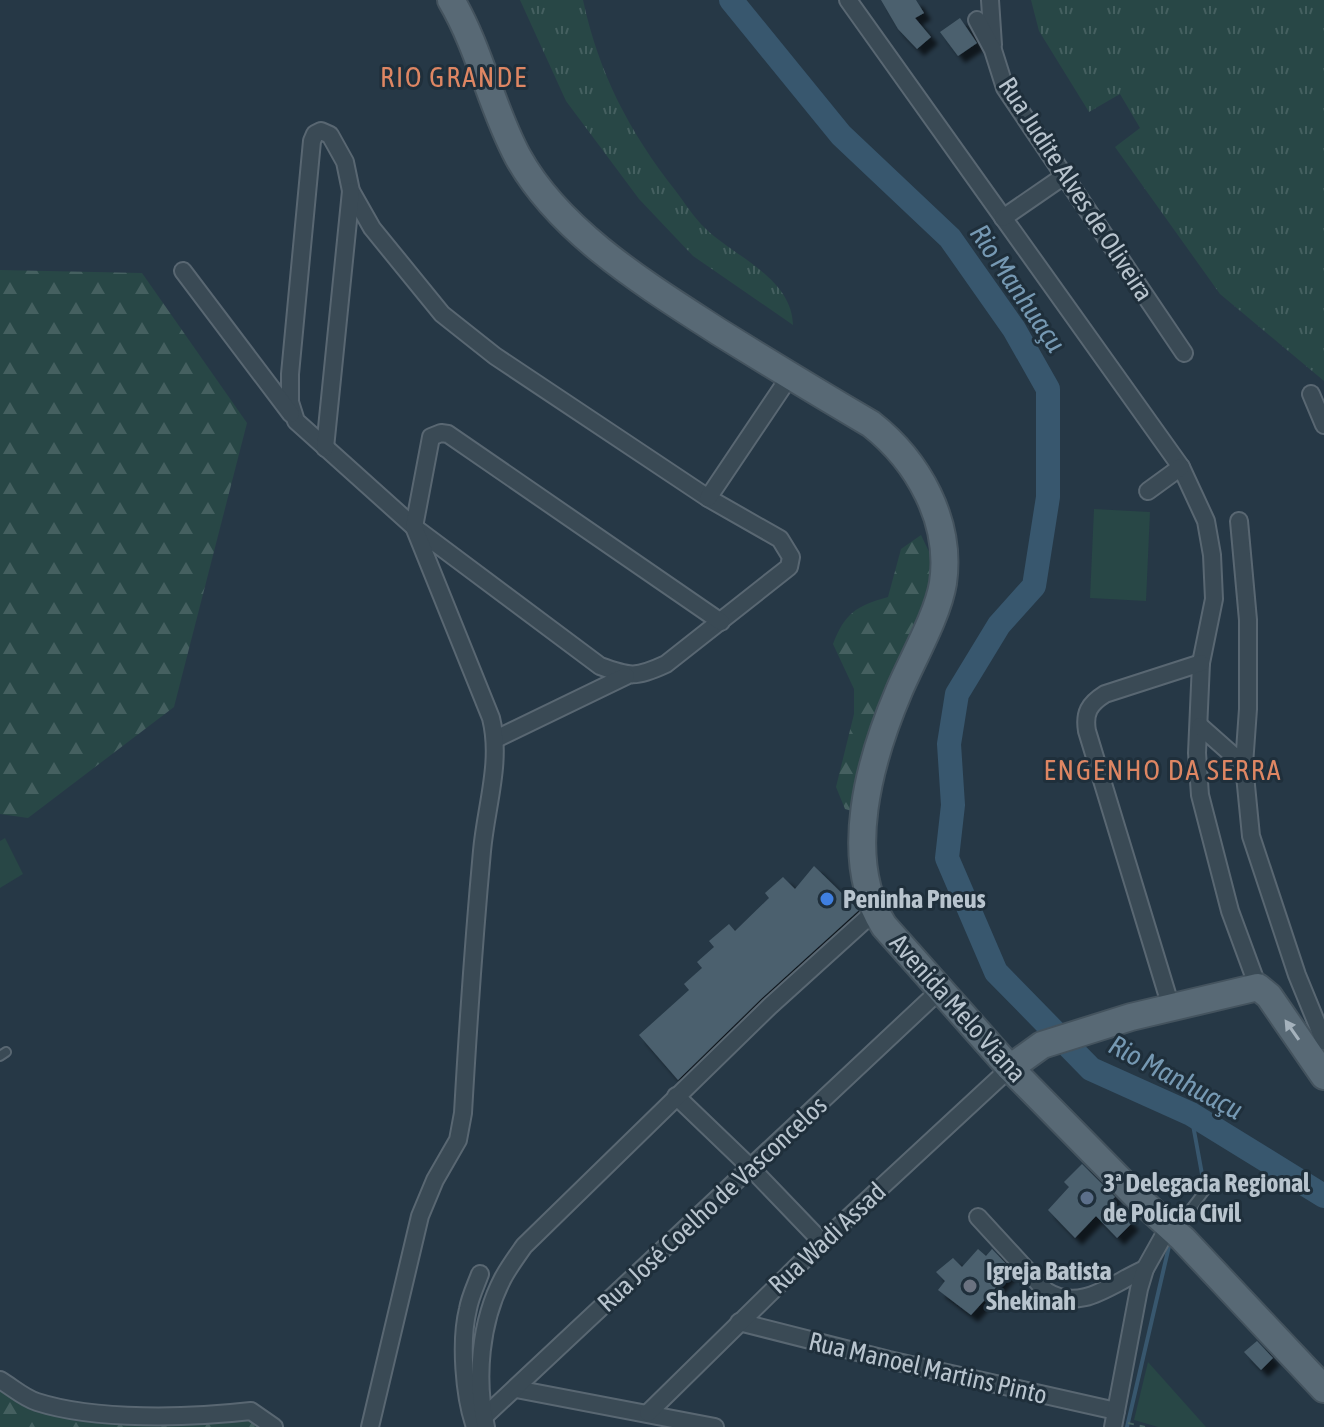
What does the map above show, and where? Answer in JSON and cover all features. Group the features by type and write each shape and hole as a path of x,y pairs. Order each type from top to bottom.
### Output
{"main road":[{"path":"459,9 485,82 518,158 554,208 655,290 790,376"},
{"name":"Avenida Melo Viana","path":"790,376 871,424 894,442 926,490 939,522 943,585 878,746 862,831 867,887 875,911 884,926 1010,1068 1175,1232 1324,1389"},
{"path":"1010,1068 1042,1045 1131,1017 1258,987 1269,996 1324,1076"}],"street":[{"path":"848,0 1181,467 1206,521 1212,555 1214,599 1201,663 1197,753 1203,808 1230,911 1258,987"},
{"path":"990,0 993,50"},
{"name":"Rua Judite Alves de Oliveira","path":"977,20 993,50 1005,88 1184,353"},
{"path":"296,421 290,402 290,374 315,134 325,131 345,162 351,191 325,448"},
{"path":"1003,218 1064,176"},
{"path":"351,191 372,228 442,314 495,356 708,498 780,539 791,557 789,567 779,576 666,664 649,672 626,676 496,739"},
{"path":"183,271 296,421 325,448 414,527 600,666 626,676"},
{"path":"708,498 790,376"},
{"path":"1311,394 1324,425"},
{"path":"370,1427 420,1216 435,1180 458,1140 463,1113 482,847 496,758 491,718 414,527 431,437 448,434 721,622"},
{"path":"1148,491 1181,467"},
{"path":"1239,521 1248,620 1248,709 1244,765 1251,836 1297,975 1324,1041"},
{"path":"1171,1007 1085,717 1092,702 1105,694 1201,663"},
{"path":"1200,726 1244,765"},
{"path":"482,1424 481,1353 489,1314 502,1279 524,1246 676,1096 875,911"},
{"name":"Rua José Coelho de Vasconcelos","path":"482,1424 940,990"},
{"name":"Rua Wadi Assad","path":"648,1413 822,1242 1010,1068"},
{"path":"676,1096 822,1242"},
{"path":"978,1217 1046,1291 1059,1300 1072,1301 1086,1298 1145,1269 1175,1232"},
{"path":"1119,1420 1145,1269"},
{"path":"480,1274 464,1332 466,1381 482,1424"},
{"name":"Rua Manoel Martins Pinto","path":"739,1322 1119,1420"},
{"path":"0,1380 35,1402 98,1413 202,1417 251,1411 274,1427"},
{"path":"516,1389 715,1427"}],"lane":[{"path":"1175,1232 1206,1189"}],"path":[{"path":"1119,1420 1143,1427"}],"green space":[{"path":"520,0 583,0 607,77 643,146 702,225 773,281 790,309 793,325 693,256 639,199 566,101"},
{"path":"1031,0 1324,0 1324,381 1220,294 1115,147 1140,128 1120,94 1089,112 1039,31"},
{"path":"0,270 142,273 247,423 174,707 28,818 0,814"},
{"path":"1094,509 1150,512 1146,601 1090,598"},
{"path":"921,535 933,560 931,586 913,630 855,812 845,809 836,787 854,714 854,689 833,644 842,625 853,612 888,597 901,549"},
{"path":"5,838 23,874 0,888 0,841"},
{"path":"1148,1362 1206,1427 1158,1427 1134,1420"},
{"path":"0,1380 35,1402 98,1413 251,1411 267,1427 0,1427"}],"building":[{"path":"881,0 916,0 924,13 915,18 931,37 917,49 898,29"},
{"path":"960,18 977,43 958,56 940,32"},
{"path":"814,866 859,910 678,1080 639,1035 689,990 684,984 702,968 697,962 714,947 709,941 729,924 735,931 769,898 765,893 783,877 795,889"},
{"name":"3ª Delegacia Regional de Polícia Civil","path":"1082,1164 1115,1197 1111,1201 1132,1223 1117,1238 1096,1216 1075,1238 1048,1210 1069,1187 1064,1182"},
{"name":"Igreja Batista Shekinah","path":"978,1249 986,1256 992,1249 1012,1270 971,1315 938,1290 945,1281 936,1272 953,1258 962,1267"},
{"path":"1257,1341 1273,1358 1261,1370 1244,1352"}],"waterway":[{"name":"Rio Manhuaçu","path":"731,0 841,135 950,238 1014,329 1048,389 1048,497 1034,586 999,625 957,694 949,744 953,805 947,858 996,972 1091,1069 1191,1114 1324,1196"},
{"path":"1191,1114 1204,1185"},
{"path":"1127,1427 1170,1242"}],"place":[{"name":"Peninha Pneus","path":"827,899"},
{"name":"3ª Delegacia Regional de Polícia Civil","path":"1087,1198"},
{"name":"Igreja Batista Shekinah","path":"970,1286"}],"district":[{"name":"RIO GRANDE","path":"454,77"},
{"name":"ENGENHO DA SERRA","path":"1163,770"}]}
